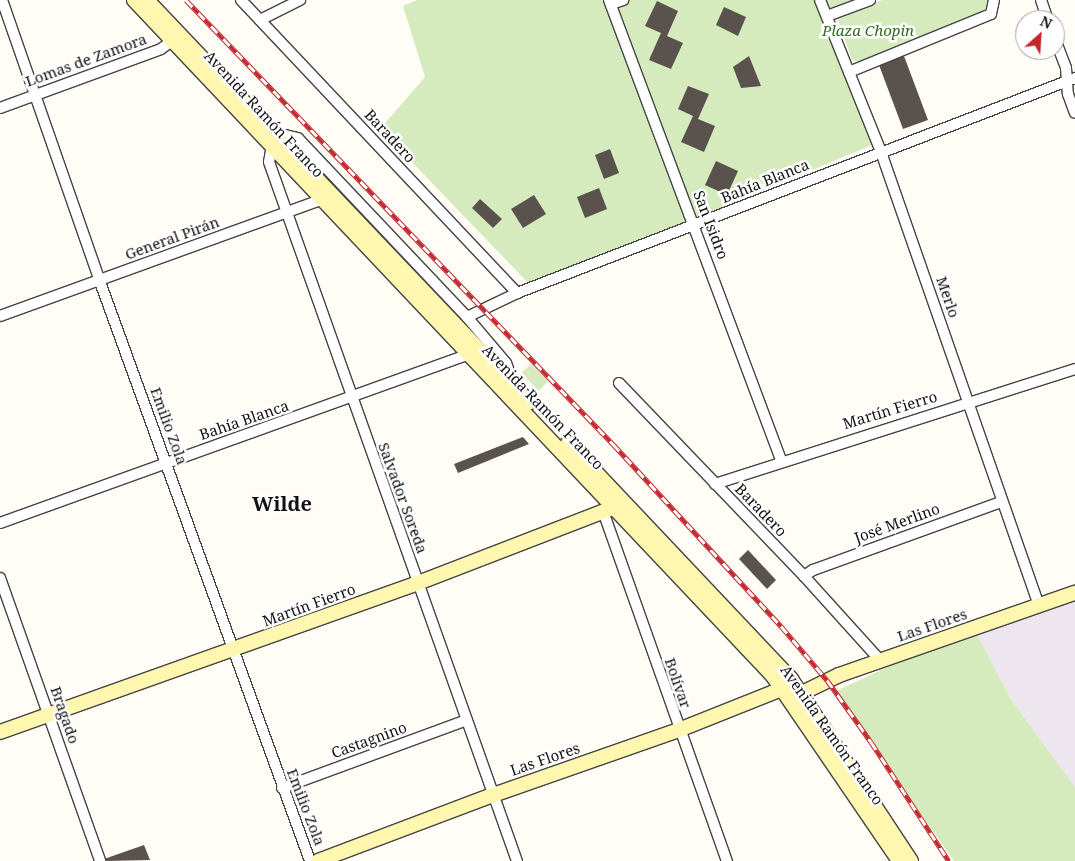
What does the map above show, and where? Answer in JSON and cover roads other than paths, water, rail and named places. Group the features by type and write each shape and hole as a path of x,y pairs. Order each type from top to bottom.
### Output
{"main road":[{"name":"Avenida Ramón Franco","path":"134,0 176,38 276,141 470,354 621,505 802,693 901,859"},
{"name":"Avenida Ramón Franco","path":"147,0 176,38"},
{"name":"Avenida Ramón Franco","path":"328,197 514,387 784,688 901,859"},
{"name":"Martín Fierro","path":"0,732 418,583 604,514 621,505"},
{"name":"Las Flores","path":"802,693 880,660 1075,593"},
{"name":"Las Flores","path":"318,861 493,795 679,730 784,688"}],"street":[{"name":"Emilio Zola","path":"2,0 99,279 310,861"},
{"name":"Baradero","path":"241,0 517,292"},
{"path":"260,20 300,0"},
{"path":"610,2 622,0"},
{"name":"Merlo","path":"820,0 881,152 1039,606"},
{"path":"827,16 870,0"},
{"path":"849,72 991,14 994,0"},
{"name":"San Isidro","path":"610,2 695,225 781,461"},
{"name":"Lomas de Zamora","path":"0,108 161,49 176,38"},
{"path":"1064,60 1071,79 1075,113"},
{"name":"Bahía Blanca","path":"467,317 517,292 1071,79"},
{"path":"276,141 290,134 298,138 467,317 506,363 514,387"},
{"name":"Salvador Soreda","path":"276,141 268,162 288,212 352,399 517,861"},
{"path":"328,197 355,199"},
{"name":"General Pirán","path":"0,316 328,197"},
{"name":"Bahía Blanca","path":"0,523 352,399 470,354"},
{"name":"Martín Fierro","path":"715,484 781,461 1075,369"},
{"name":"Baradero","path":"619,383 804,576 880,660"},
{"name":"José Merlino","path":"804,576 813,570 1002,502"},
{"name":"Bolívar","path":"604,514 679,730 728,861"},
{"name":"Bragado","path":"0,578 100,861"},
{"name":"Castagnino","path":"282,788 467,720"}],"railway":[{"path":"186,0 613,444 781,626 827,680 871,742 949,861"}],"district":[{"name":"Wilde","path":"282,503"}],"park label":[{"name":"Plaza Chopin","path":"868,31"}]}
